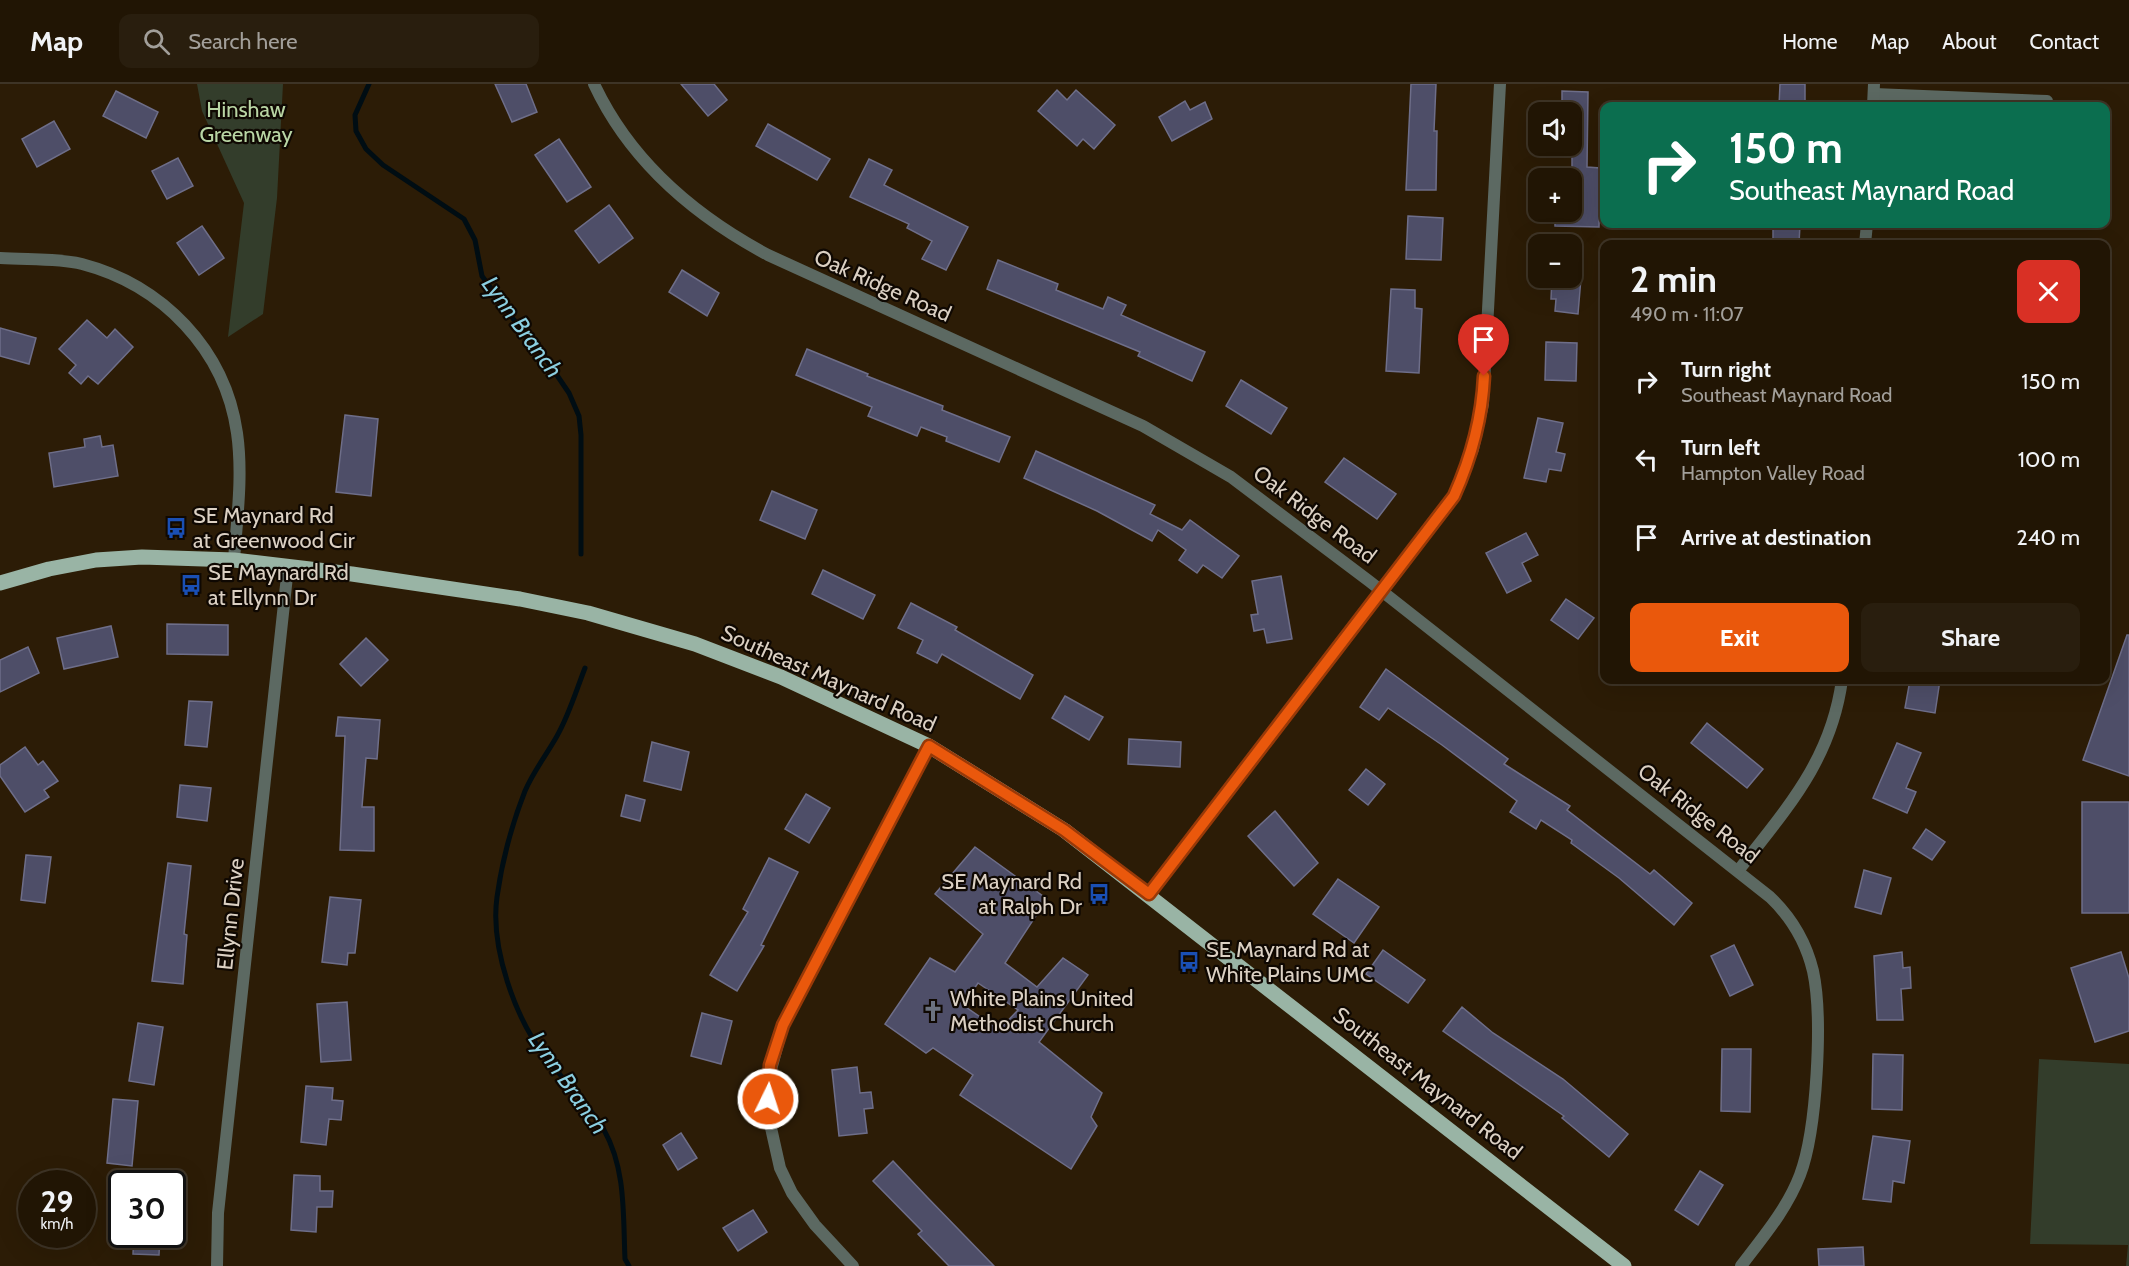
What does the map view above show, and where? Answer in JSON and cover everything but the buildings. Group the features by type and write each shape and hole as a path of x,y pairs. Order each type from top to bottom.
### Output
{"main road":[{"name":"Southeast Maynard Road","path":"0,583 49,569 96,560 142,556 234,561 288,567 520,598 588,613 695,644 771,673 929,746 1064,830 1624,1266"}],"street":[{"name":"Oak Ridge Road","path":"594,84 634,148 675,192 724,230 768,255 1134,422 1187,450 1257,496 1382,592 1738,871 1786,912 1805,948 1816,989 1816,1064 1809,1147 1788,1201 1741,1266"},
{"path":"1149,894 1454,496 1481,422 1500,84"},
{"path":"1874,95 2047,101"},
{"path":"0,258 80,264 111,273 144,289 168,307 192,331 210,359 230,405 237,431 240,487 234,561"},
{"name":"Ellynn Drive","path":"217,1266 218,1213 288,567"},
{"path":"1738,871 1800,792 1812,771 1831,730 1841,684"},
{"path":"853,1266 815,1225 792,1193 780,1168 769,1119 770,1065 783,1025 806,977 929,746"}],"green space":[{"name":"Hinshaw Greenway","path":"197,84 283,84 277,198 263,314 228,337 244,203 202,111"},
{"path":"2039,1059 2129,1064 2129,1266 2126,1266 2128,1245 2030,1244"}],"waterway":[{"name":"Lynn Branch","path":"369,84 355,115 356,131 366,149 383,165 464,219 475,240 482,276 514,320 533,340 569,393 579,416 581,435 581,554"},
{"name":"Lynn Branch","path":"585,668 565,720 528,784 516,816 497,897 497,938 507,982 535,1043 598,1120 611,1145 620,1176 625,1259 629,1266"}],"place":[{"name":"SE Maynard Rd at Greenwood Cir","path":"176,528"},
{"name":"SE Maynard Rd at Ellynn Dr","path":"191,585"},
{"name":"SE Maynard Rd at Ralph Dr","path":"1099,894"},
{"name":"SE Maynard Rd at White Plains UMC","path":"1189,962"},
{"name":"White Plains United Methodist Church","path":"933,1011"}],"route":[{"path":"768,1099 770,1065 783,1025 929,746 1064,830 1149,894 1406,562 1454,496 1464,474 1481,422 1484,376"}]}
